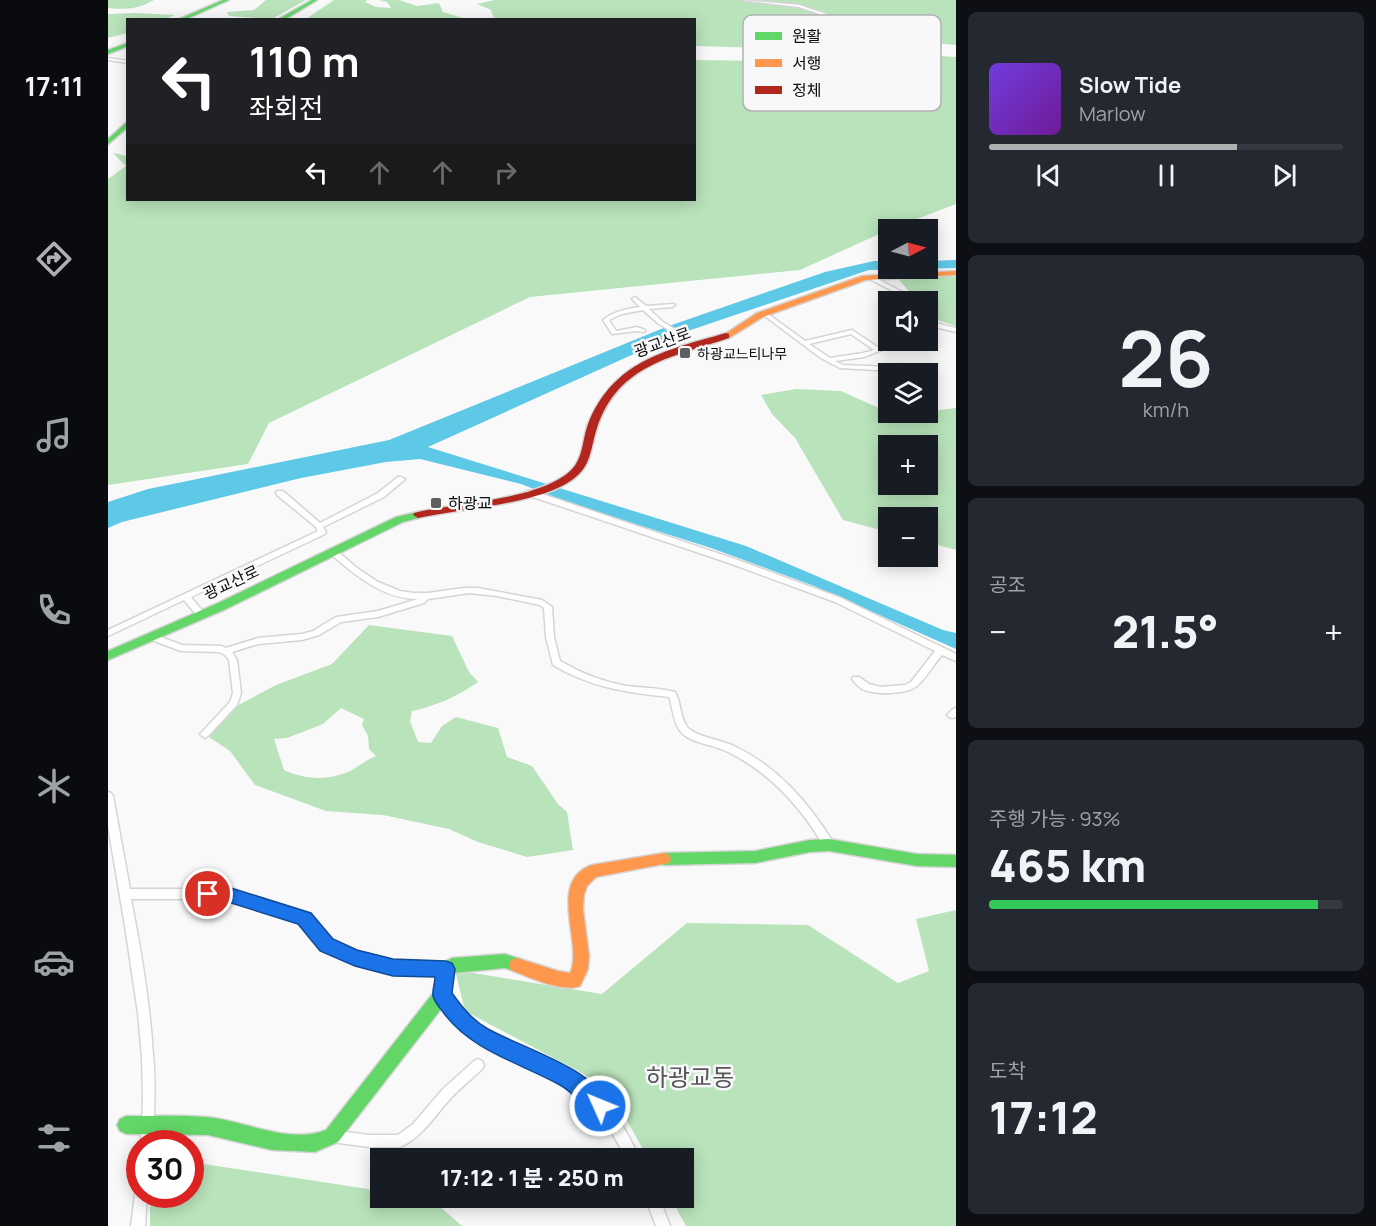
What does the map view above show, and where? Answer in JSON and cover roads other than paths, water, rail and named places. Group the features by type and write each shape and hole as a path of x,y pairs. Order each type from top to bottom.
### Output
{"main road":[{"path":"183,18 227,0"},
{"path":"191,18 234,0"},
{"path":"283,18 315,0"},
{"path":"289,18 321,0"},
{"path":"108,50 126,43"},
{"path":"108,130 126,114"},
{"path":"108,142 126,125"},
{"name":"광교산로","path":"108,656 201,615 400,519 445,508 534,493 559,484 574,475 586,461 596,416 610,391 627,374 651,362 729,335 764,313 870,277 956,273"},
{"path":"126,1125 208,1126 272,1141 315,1143 332,1136 442,995 446,969 452,965 505,961 558,979 574,981 579,975 581,947 575,917 578,888 584,876 592,871 653,859 755,857 829,845 916,860 956,861"}],"street":[{"path":"744,0 799,6 824,14"},
{"path":"108,59 126,62"},
{"path":"870,277 896,291"},
{"path":"635,299 663,324 682,336"},
{"path":"643,331 637,328 614,333 606,320 617,314 672,305"},
{"path":"764,313 828,360 842,367 878,367"},
{"path":"938,326 956,330"},
{"path":"805,343 852,332 879,350 864,355 828,360"},
{"path":"319,526 381,495 401,479"},
{"path":"534,493 838,600 956,658"},
{"path":"108,633 318,535 322,529 280,494"},
{"path":"332,551 368,582 385,591 425,596 467,590 490,592 542,603 548,607 550,637 556,663 572,673 607,687 672,694 677,702 681,722 687,732 732,749 784,783 815,820 829,845"},
{"path":"152,636 181,648 210,647 225,651 258,641 302,637 316,633 339,619 378,614 420,601 425,596"},
{"path":"186,597 201,615"},
{"path":"205,734 234,703 237,693 233,660 225,651"},
{"path":"856,679 866,687 881,690 906,688 914,684 940,651"},
{"path":"108,796 147,1035 148,1130"},
{"path":"125,894 228,894 304,918 327,945 355,957 393,968 446,969"},
{"path":"442,995 458,1018 479,1034 569,1079 586,1091 614,1121 628,1148"},
{"path":"332,1136 369,1141 400,1141 417,1128 447,1094 478,1065"},
{"path":"138,1226 140,1208"},
{"path":"656,1208 663,1226"}],"water":[{"path":"956,260 956,268 938,268 938,261"},
{"path":"878,261 878,270 869,270 676,335 428,447 746,546 943,630 956,633 956,649 814,586 711,548 572,504 521,484 420,459 386,462 301,478 122,522 108,528 108,502 148,489 389,440 666,327 825,272"}],"place":[{"name":"하광교느티나무","path":"685,353"},
{"name":"하광교","path":"436,503"}],"district":[{"name":"하광교동","path":"690,1076"}]}
